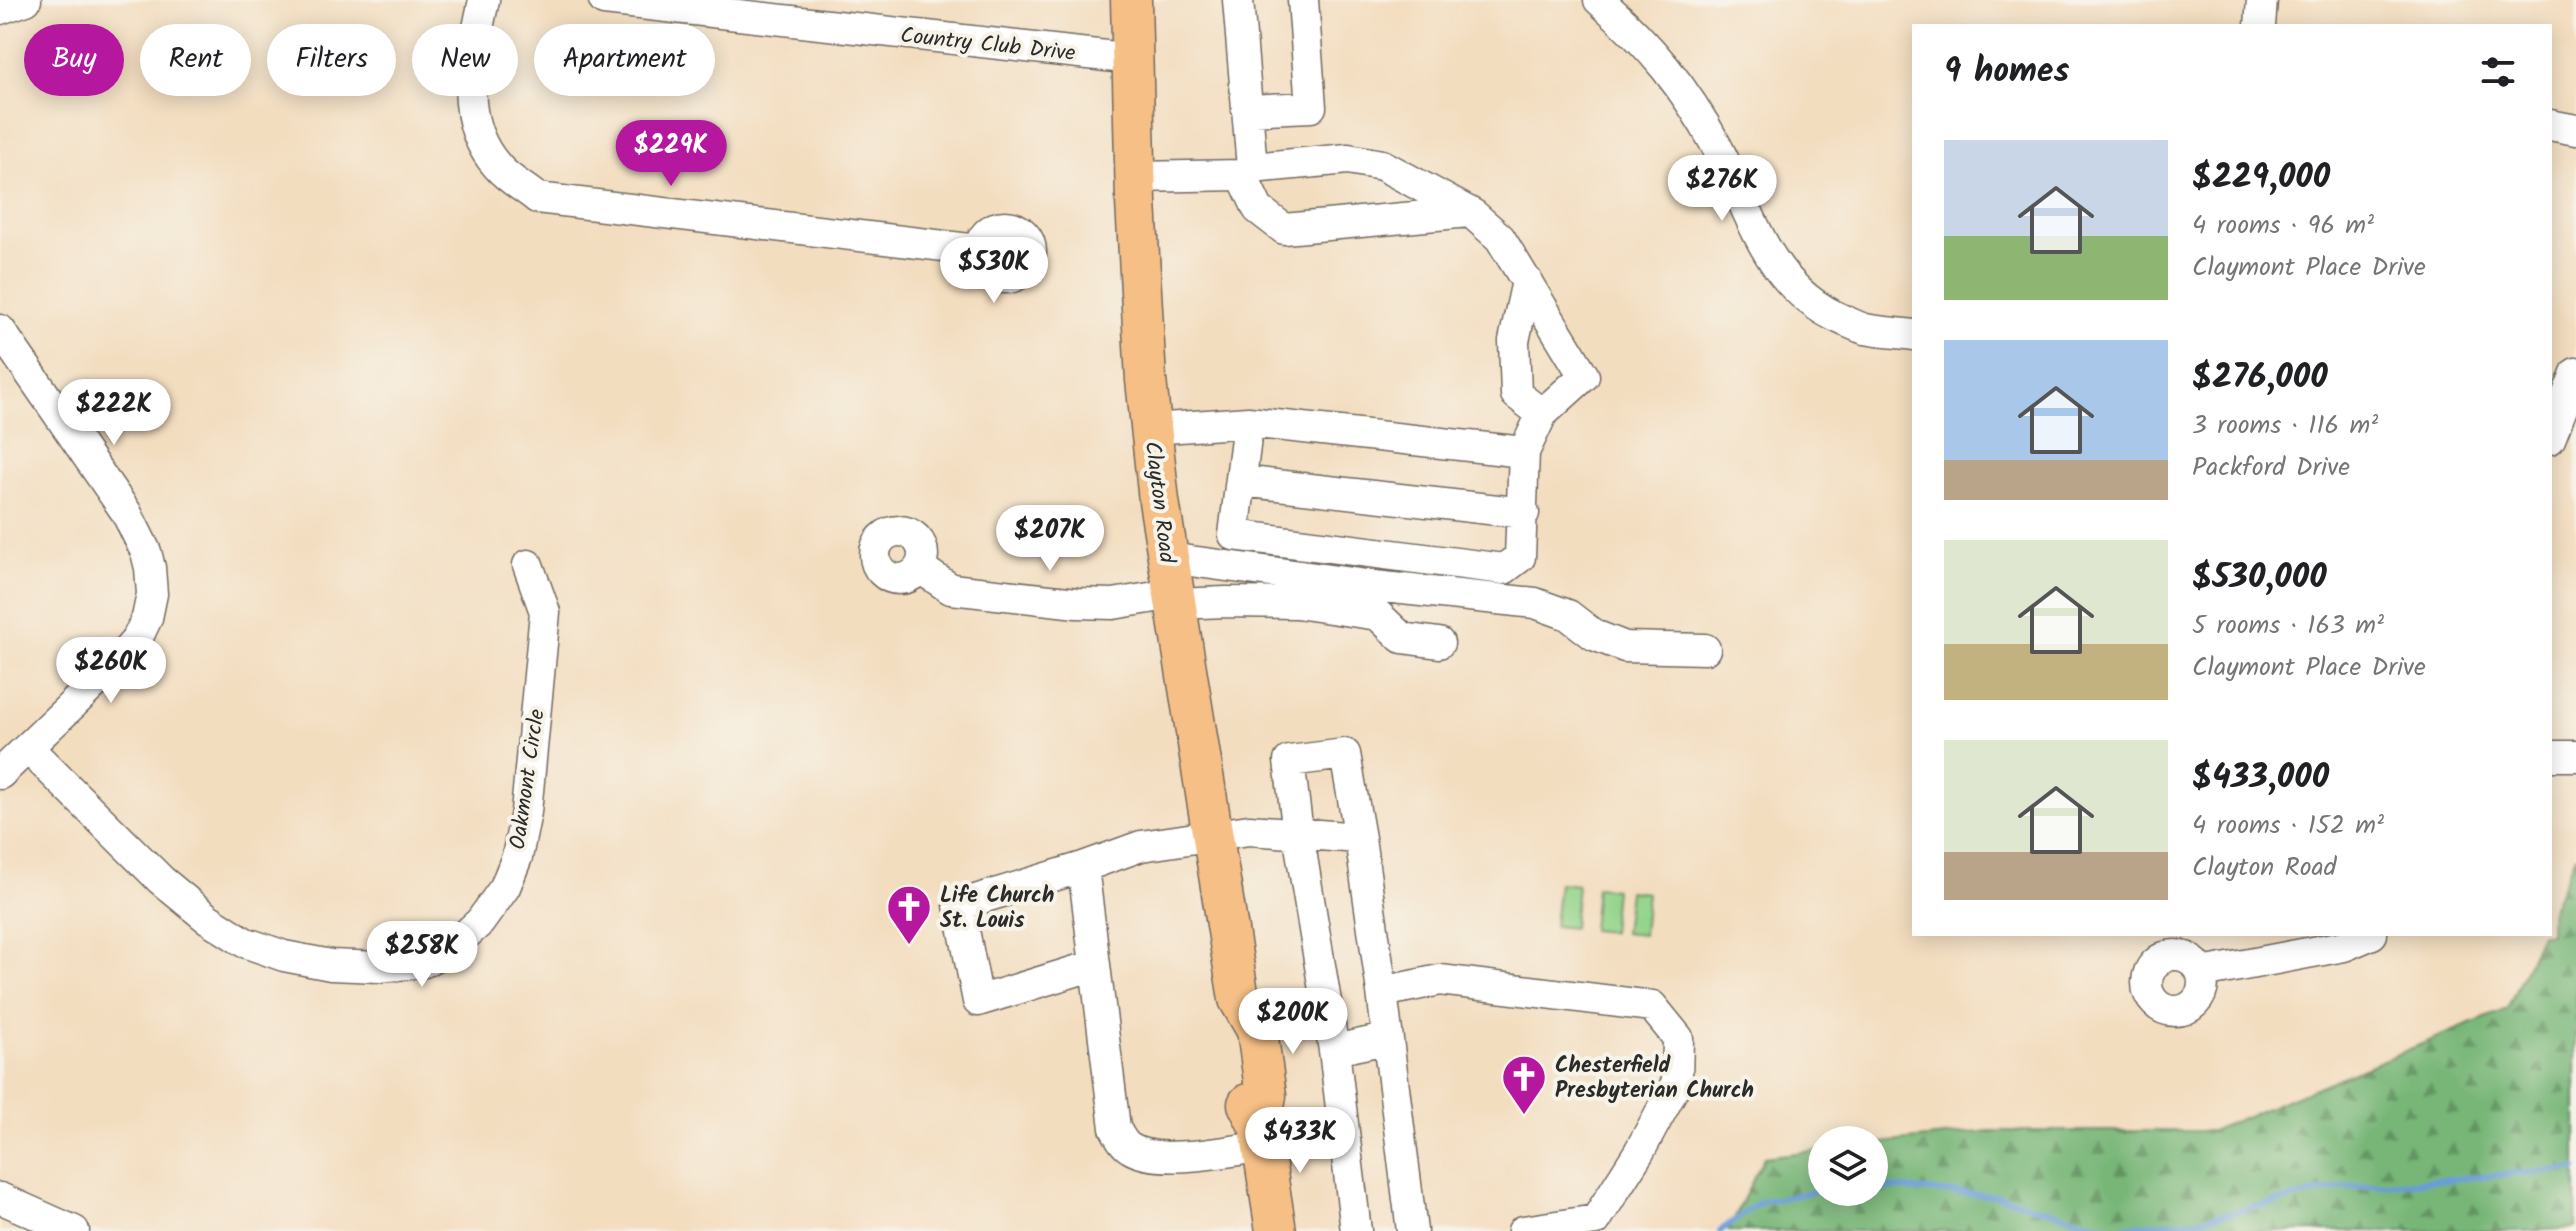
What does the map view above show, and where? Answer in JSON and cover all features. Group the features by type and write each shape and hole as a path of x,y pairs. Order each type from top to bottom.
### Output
{"main road":[{"name":"Clayton Road","path":"1131,0 1146,380 1172,586 1239,999 1234,1029 1236,1043 1245,1100 1262,1137 1276,1231"}],"street":[{"path":"0,9 26,0"},
{"path":"484,0 470,70 474,129 498,168 537,198 978,250"},
{"name":"Country Club Drive","path":"604,0 1133,59"},
{"path":"1238,0 1247,110 1247,172 1258,209 1284,229 1469,212"},
{"path":"1247,110 1311,107 1303,0"},
{"path":"1599,0 1637,33 1691,102 1718,149 1771,260 1797,292 1823,311 1863,329 1912,335"},
{"path":"2260,24 2262,0"},
{"path":"2552,125 2576,130"},
{"path":"1136,177 1247,172 1348,159 1382,165 1469,212 1500,238 1584,376 1542,414 1524,452 1520,557 1504,569 1234,535 1248,422"},
{"path":"1527,281 1514,341 1516,394 1542,414"},
{"path":"0,774 137,639 147,618 152,594 146,552 126,512 6,350"},
{"path":"2552,434 2576,373"},
{"path":"1152,429 1248,422 1524,452"},
{"path":"1241,481 1524,513"},
{"name":"Oakmont Circle","path":"28,748 161,880 207,918 244,942 284,956 331,965 379,967 424,962 453,946 480,922 505,887 517,857 526,812 545,612 528,565"},
{"path":"920,568 951,589 1077,603 1113,604 1172,586 1374,586 1535,603 1568,615 1594,635 1625,647 1705,649"},
{"path":"1172,586 1226,602 1296,603 1378,615 1402,638 1439,643"},
{"path":"1356,1231 1334,1050 1289,761 1345,754 1382,992 1412,1231"},
{"path":"2552,756 2576,756"},
{"path":"1095,965 978,1001 959,905 1141,846 1249,830 1360,838"},
{"path":"1083,867 1115,1128 1127,1146 1146,1156 1190,1156 1262,1137"},
{"path":"2202,973 2344,946 2367,936"},
{"path":"1382,992 1440,980 1652,1006 1678,1038 1677,1082 1639,1152 1596,1220 1523,1231"},
{"path":"1334,1050 1386,1039"},
{"path":"0,1198 74,1231"}],"green space":[{"path":"2576,855 2576,1228 2525,1231 1728,1231 1764,1157 1808,1152 1808,1206 1888,1206 1888,1142 1989,1131 2211,1131 2507,1009 2540,936 2552,936 2552,909"},
{"path":"1559,883 1577,885 1573,928 1554,926"},
{"path":"1596,887 1615,889 1611,932 1592,930"},
{"path":"1629,891 1647,893 1643,935 1624,933"}],"waterway":[{"path":"1888,1188 1998,1196 2111,1228 2199,1220 2338,1188 2576,1169"},
{"path":"1720,1231 1760,1202 1808,1193"}],"place":[{"name":"Life Church St. Louis","path":"909,946"},
{"name":"Chesterfield Presbyterian Church","path":"1524,1116"}]}
